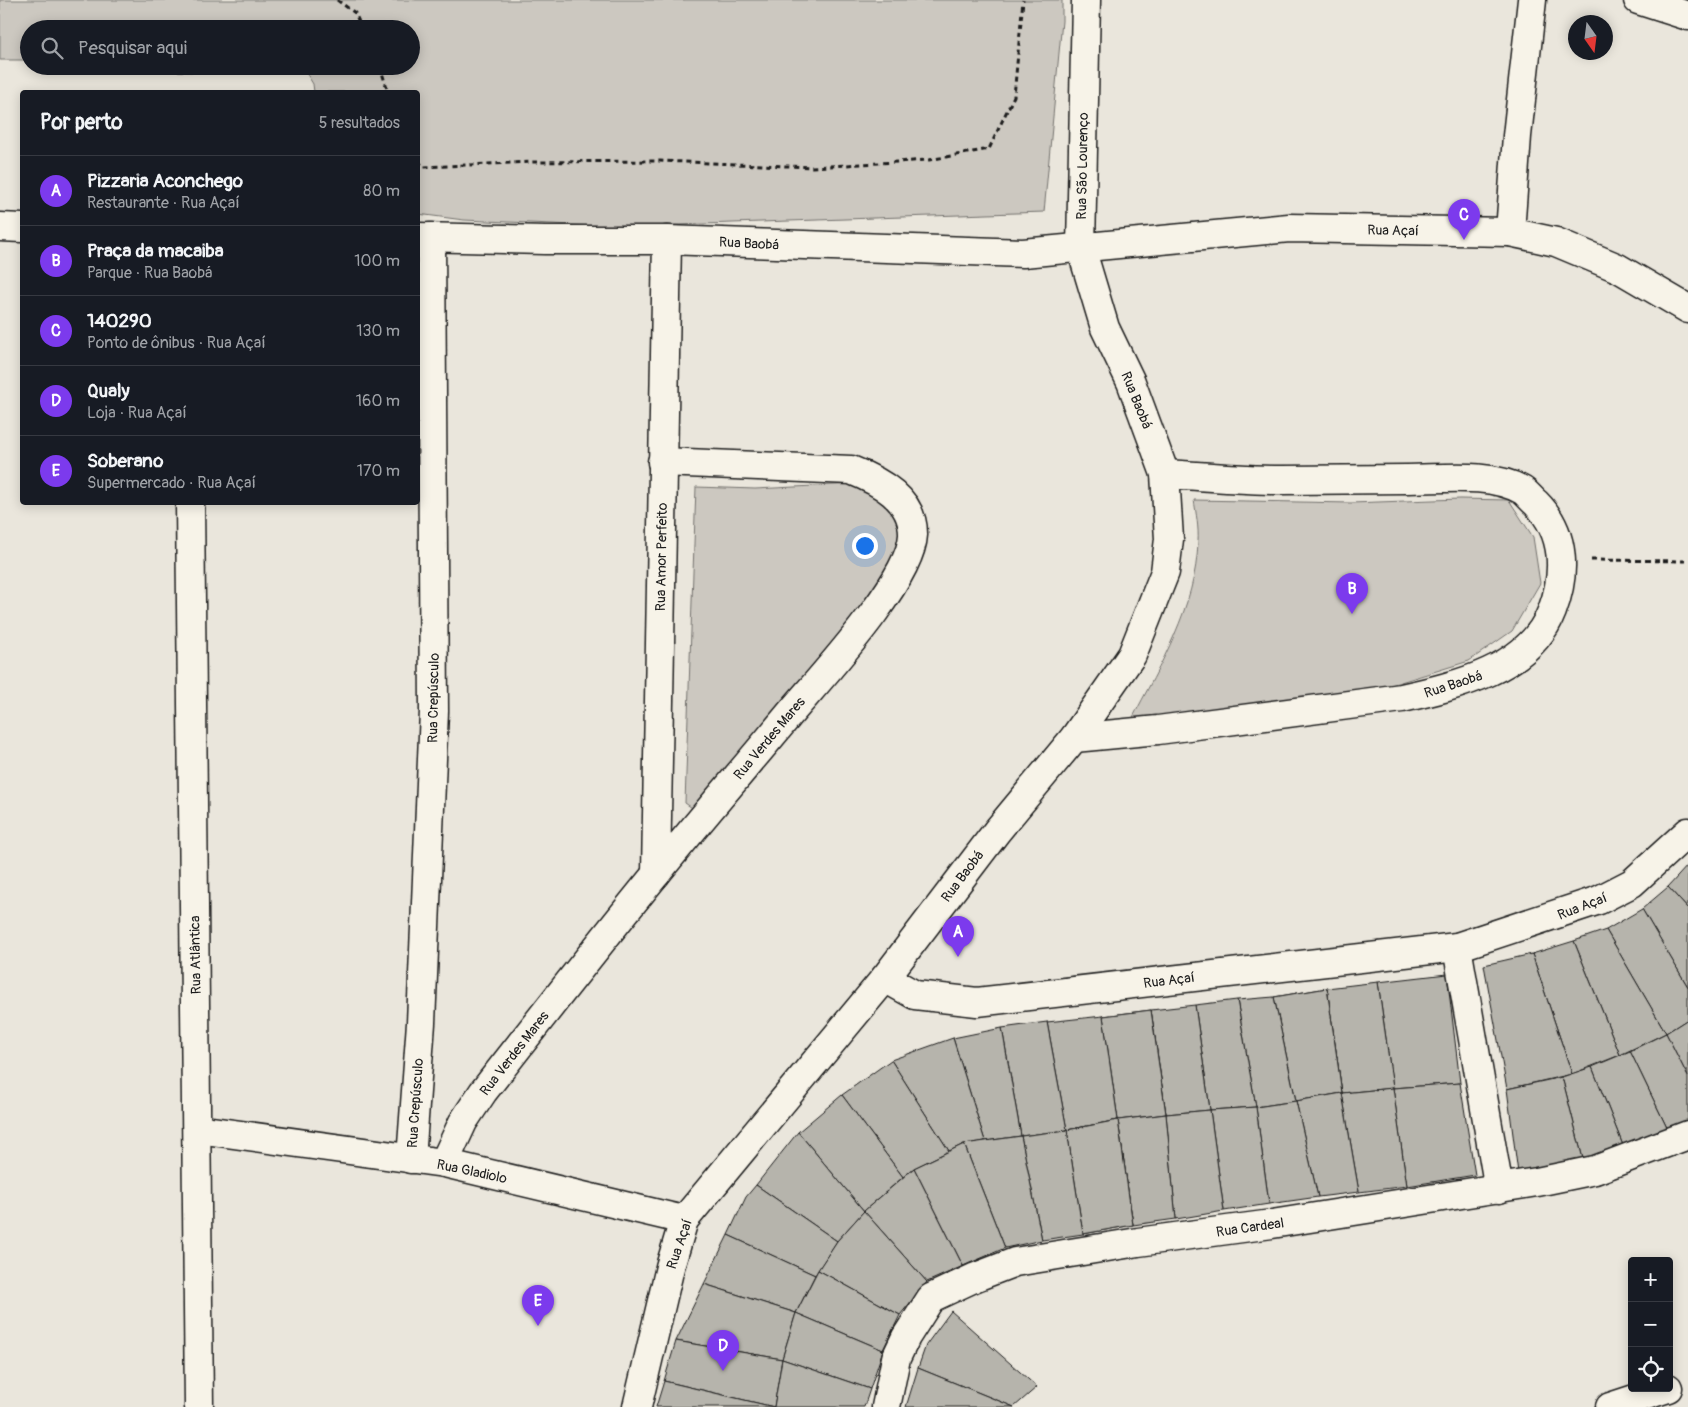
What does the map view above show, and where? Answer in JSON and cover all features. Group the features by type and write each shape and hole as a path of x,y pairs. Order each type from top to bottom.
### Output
{"street":[{"name":"Rua São Lourenço","path":"1086,0 1081,248 1105,328"},
{"path":"1510,232 1517,136 1532,0"},
{"path":"1638,0 1688,16"},
{"path":"0,227 20,228"},
{"name":"Rua Açaí","path":"1081,248 1289,228 1510,232 1556,242 1618,268 1688,309"},
{"name":"Rua Baobá","path":"424,237 545,240 667,240 1023,253 1081,248"},
{"name":"Rua Crepúsculo","path":"411,1159 421,1023 434,711 424,237"},
{"name":"Rua Amor Perfeito","path":"656,874 667,240"},
{"name":"Rua Baobá","path":"815,1064 885,978 997,830 1074,738 1132,655 1159,589 1165,572 1169,539 1165,474 1131,382 1105,328"},
{"name":"Rua Verdes Mares","path":"444,1163 463,1122 483,1092 656,874 872,616 907,555 913,535 909,515 900,499 879,481 851,470 662,462"},
{"name":"Rua Baobá","path":"1074,738 1158,730 1402,698 1440,690 1486,674 1523,650 1547,625 1560,591 1562,560 1558,538 1544,511 1523,490 1498,481 1459,478 1279,480 1165,474"},
{"name":"Rua Atlântica","path":"190,505 199,1407"},
{"name":"Rua Açaí","path":"885,978 915,995 977,1002 1457,947 1599,900 1632,883 1688,832"},
{"path":"1457,947 1499,1189"},
{"name":"Rua Açaí","path":"637,1407 670,1267 684,1220 815,1064"},
{"name":"Rua Gladiolo","path":"197,1129 444,1163 684,1220"},
{"name":"Rua Cardeal","path":"886,1407 896,1358 906,1337 931,1298 976,1276 1015,1262 1499,1189 1595,1170 1688,1135"},
{"path":"1673,1387 1688,1381"},
{"path":"1610,1407 1657,1392"}],"path":[{"path":"337,0 355,13 358,20"},
{"path":"420,163 424,167 533,162 660,161 812,167 930,160 989,149 1014,96 1023,0"},
{"path":"383,75 387,90"},
{"path":"1562,560 1688,561"}],"shaded area":[{"path":"0,0 1062,0 1062,21 1044,212 619,227 464,220 420,214 420,90 314,90 313,84 308,75 420,75 420,20 20,20 20,60 0,60"},
{"path":"854,484 895,505 908,530 890,570 841,641 698,812 685,803 696,487 755,489"},
{"path":"1460,499 1509,500 1533,537 1540,583 1512,631 1469,661 1391,685 1131,721 1175,634 1191,589 1196,566 1198,537 1194,500 1351,503"}],"building":[{"path":"1688,865 1688,909 1668,887"},
{"path":"1668,887 1688,909 1688,987 1642,909"},
{"path":"1642,909 1688,987 1688,1019 1666,1033 1606,930"},
{"path":"1606,930 1666,1033 1620,1055 1574,941"},
{"path":"1574,941 1620,1055 1572,1074 1532,954"},
{"path":"1532,954 1572,1074 1507,1089 1484,965"},
{"path":"1447,974 1460,1083 1393,1088 1378,982"},
{"path":"1378,982 1393,1088 1342,1093 1327,988"},
{"path":"1327,988 1342,1093 1296,1101 1274,997"},
{"path":"1327,988 1342,1093 1296,1101 1274,997"},
{"path":"1274,997 1296,1101 1256,1107 1237,1000"},
{"path":"1237,1000 1256,1107 1210,1110 1195,1005"},
{"path":"1195,1005 1210,1110 1166,1114 1151,1010"},
{"path":"1151,1010 1166,1114 1118,1120 1103,1016"},
{"path":"1151,1010 1166,1114 1118,1120 1103,1016"},
{"path":"1103,1016 1118,1120 1067,1130 1047,1022"},
{"path":"1688,1019 1688,1077 1666,1033"},
{"path":"1047,1022 1067,1130 1021,1136 1002,1028"},
{"path":"1002,1028 1021,1136 985,1141 953,1038"},
{"path":"1666,1033 1688,1077 1688,1124 1669,1132 1630,1051"},
{"path":"953,1038 985,1141 964,1144 949,1151 891,1060"},
{"path":"1630,1051 1669,1132 1624,1148 1592,1067"},
{"path":"891,1060 949,1151 914,1168 903,1177 842,1095"},
{"path":"1592,1067 1624,1148 1584,1163 1562,1077"},
{"path":"1562,1077 1584,1163 1518,1173 1507,1089"},
{"path":"1460,1083 1475,1175 1407,1186 1393,1088"},
{"path":"1393,1088 1407,1186 1359,1192 1342,1093"},
{"path":"1342,1093 1359,1192 1318,1197 1296,1101"},
{"path":"842,1095 903,1177 864,1211 798,1132"},
{"path":"1296,1101 1318,1197 1269,1204 1256,1107"},
{"path":"1256,1107 1269,1204 1224,1211 1210,1110"},
{"path":"1210,1110 1224,1211 1176,1219 1166,1114"},
{"path":"1166,1114 1176,1219 1133,1225 1118,1120"},
{"path":"1118,1120 1133,1225 1083,1234 1067,1130"},
{"path":"1118,1120 1133,1225 1083,1234 1067,1130"},
{"path":"1067,1130 1083,1234 1042,1240 1021,1136"},
{"path":"798,1132 864,1211 837,1241 756,1185"},
{"path":"1021,1136 1042,1240 1005,1248 964,1144"},
{"path":"964,1144 1005,1248 963,1266 914,1168"},
{"path":"914,1168 963,1266 927,1282 864,1211"},
{"path":"756,1185 837,1241 815,1275 728,1235 746,1197"},
{"path":"864,1211 927,1282 900,1315 818,1270 837,1241"},
{"path":"728,1235 815,1275 796,1313 704,1284"},
{"path":"818,1270 900,1315 883,1350 796,1313"},
{"path":"704,1284 796,1313 782,1359 676,1341"},
{"path":"951,1311 1037,1387 1014,1407 918,1368 926,1345"},
{"path":"796,1313 883,1350 870,1389 782,1359"},
{"path":"676,1341 782,1359 774,1407 664,1381"},
{"path":"782,1359 870,1389 864,1407 774,1407"},
{"path":"918,1368 1014,1407 906,1407"},
{"path":"664,1381 774,1407 656,1407"}],"place":[{"name":"140290","path":"1464,240"},
{"name":"Praça da macaiba","path":"1352,614"},
{"name":"Pizzaria Aconchego","path":"958,957"},
{"name":"Soberano","path":"538,1326"},
{"name":"Qualy","path":"723,1371"}]}
